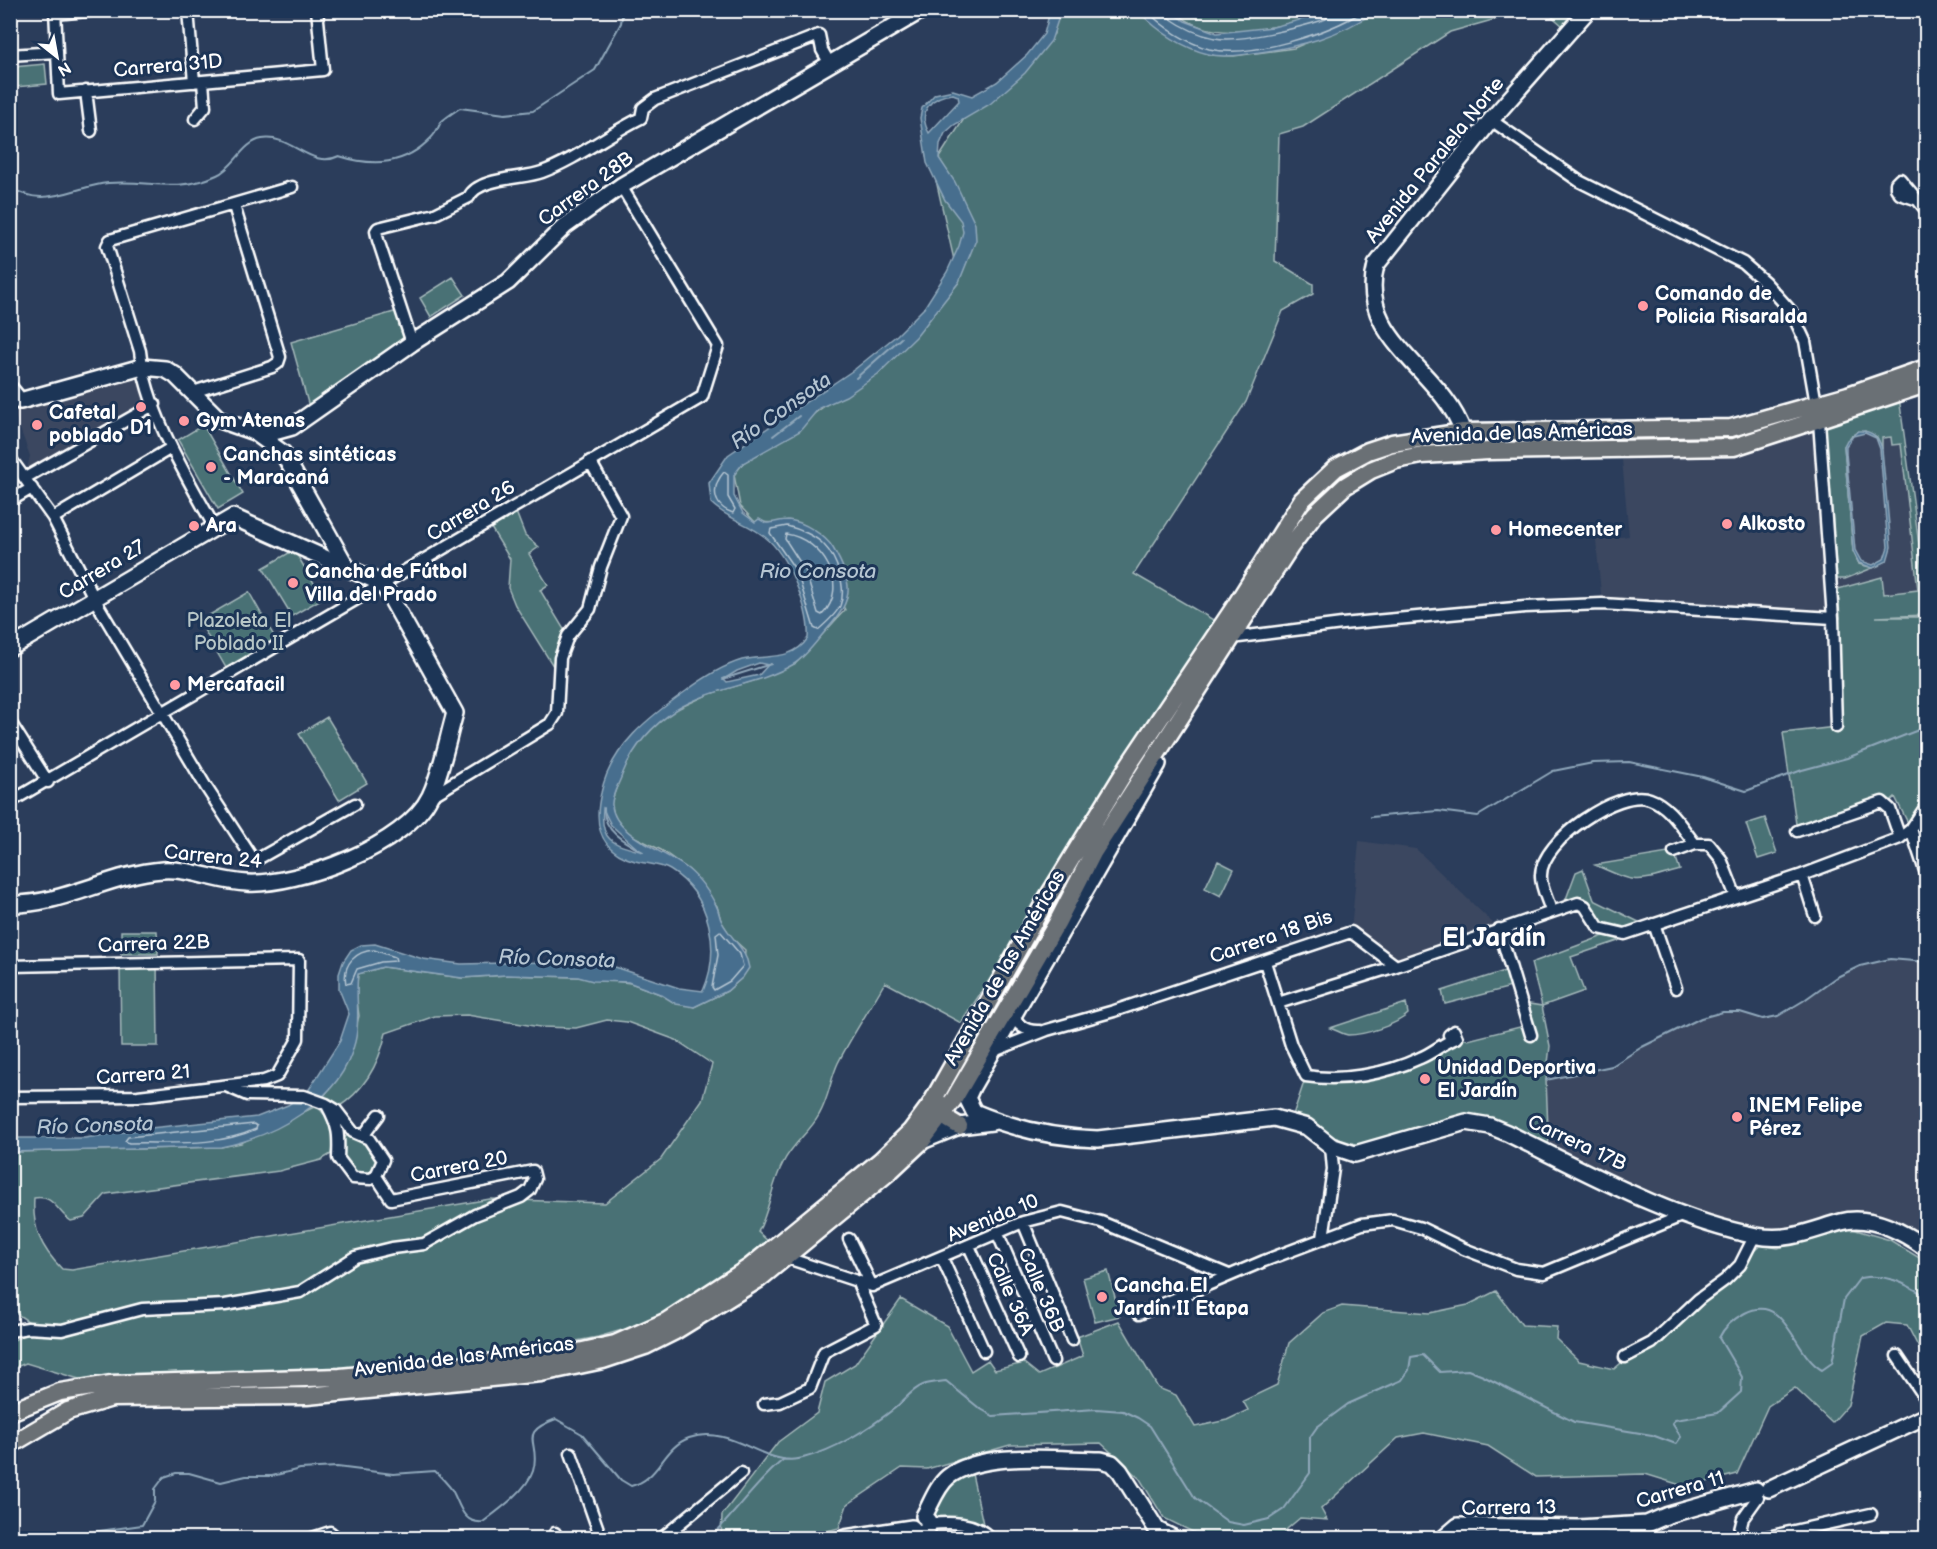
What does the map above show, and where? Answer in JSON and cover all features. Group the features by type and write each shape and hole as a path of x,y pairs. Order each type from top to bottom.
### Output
{"main road":[{"name":"Avenida de las Américas","path":"10,1412 60,1392 111,1384 340,1377 560,1356 615,1344 667,1321 778,1253 890,1171 922,1141 944,1112 1013,1007 1093,853 1290,547 1315,514 1345,486 1371,470 1396,460 1422,455 1489,451 1734,447 1926,368"},
{"name":"Avenida de las Américas","path":"10,1444 68,1411 112,1398 307,1396 542,1373 603,1360 645,1346 694,1321 736,1294 911,1131 932,1104 1046,900 1131,763 1234,608 1302,500 1336,468 1368,451 1392,443 1463,432 1731,428 1818,412 1926,384"},
{"path":"1232,638 1225,632 1234,608"},
{"path":"1013,1007 1024,967 1054,912 1054,904 1046,900"},
{"path":"959,1126 944,1112 941,1104 943,1095 959,1064 962,1051"}],"street":[{"path":"10,56 56,52 55,12 98,10"},
{"path":"188,10 205,107 195,119"},
{"name":"Carrera 31D","path":"56,52 59,94 322,70 317,10"},
{"name":"Carrera 28B","path":"254,432 274,432 292,427 412,343 508,282 565,226 621,186 922,10"},
{"name":"Avenida Paralela Norte","path":"1486,432 1450,404 1400,350 1388,333 1373,299 1372,280 1376,265 1491,120 1588,10"},
{"path":"412,343 378,240 376,231 378,228 435,214 469,197 482,185 542,172 641,117 643,108 655,99 819,35 822,50 830,64"},
{"path":"86,91 91,131"},
{"path":"1491,120 1579,181 1743,263 1765,282 1791,311 1805,341 1818,412 1833,618 1836,727"},
{"name":"Carrera 26","path":"10,802 48,782 702,397 718,346 621,186"},
{"path":"215,528 171,448 142,367 140,351 108,243 110,240 234,206 292,187"},
{"path":"1918,200 1926,210"},
{"path":"190,393 272,367 280,357 234,206"},
{"path":"10,389 20,401 142,367 165,369 175,375 190,393 220,420 254,432 283,453 346,566 383,584"},
{"path":"25,478 155,404"},
{"name":"Avenida Paralela Norte","path":"1450,404 1463,432"},
{"path":"283,453 292,427"},
{"path":"53,518 171,448"},
{"path":"10,458 53,518 95,600 227,821 251,856 256,860 355,804"},
{"path":"430,797 550,724 557,713 560,658 568,636 590,609 601,567 621,516 590,461"},
{"path":"10,501 32,488"},
{"name":"Carrera 27","path":"10,648 233,517 346,566"},
{"name":"Carrera 24","path":"10,904 47,902 144,873 163,870 182,871 245,883 268,884 327,867 385,842 403,830 430,797 455,713 383,584"},
{"path":"1232,638 1352,623 1525,607 1602,604 1833,618"},
{"path":"10,722 48,782"},
{"path":"1551,911 1540,875 1546,858 1568,830 1615,803 1634,797 1649,798 1673,816 1695,844"},
{"path":"1797,831 1882,802 1890,809 1900,838"},
{"path":"1278,1003 1396,966 1578,903 1585,906 1599,928 1625,934 1802,875 1900,838 1911,829 1926,806"},
{"path":"1911,829 1926,874"},
{"path":"1674,852 1695,844 1709,844 1716,849 1736,897"},
{"path":"1802,875 1815,916"},
{"path":"1654,924 1676,988"},
{"path":"1499,929 1531,1035"},
{"name":"Carrera 18 Bis","path":"978,1060 993,1050 1047,1030 1264,962 1351,932 1396,966"},
{"name":"Carrera 22B","path":"10,966 299,960 298,1039 277,1076"},
{"path":"1264,962 1296,1056 1306,1076 1353,1077 1418,1060 1452,1040"},
{"name":"Carrera 18 Bis","path":"1013,1007 1017,1023 1026,1030 1047,1030"},
{"name":"Carrera 18 Bis","path":"993,1050 1013,1007"},
{"path":"993,1050 967,1098 974,1112 995,1121 1059,1137 1098,1138 1274,1118 1306,1127 1332,1146 1355,1154"},
{"name":"Carrera 21","path":"10,1097 138,1096 225,1086 277,1076"},
{"path":"225,1086 247,1095 314,1099 327,1105 336,1110 358,1134 369,1139 383,1160 376,1176 370,1179 353,1178 338,1158 340,1140 327,1105"},
{"path":"340,1140 358,1134 379,1115"},
{"path":"922,1141 959,1126 995,1121"},
{"name":"Carrera 17B","path":"1355,1154 1466,1122 1478,1123 1499,1130 1684,1215 1755,1235 1772,1238 1801,1236 1843,1221 1863,1220 1880,1223 1926,1248"},
{"path":"1323,1238 1333,1168 1332,1146"},
{"path":"1333,1168 1355,1154"},
{"name":"Carrera 20","path":"10,1331 28,1328 62,1330 142,1309 225,1305 300,1292 355,1257 392,1248 423,1244 475,1215 521,1197 534,1185 533,1171 391,1199 376,1176"},
{"name":"Avenida 10","path":"872,1286 942,1258 997,1232 1023,1222 1062,1212 1084,1216 1229,1275"},
{"path":"1328,1212 1335,1223 1344,1229"},
{"path":"1139,1314 1344,1229 1393,1220 1421,1228 1464,1249 1516,1269 1544,1273 1684,1215"},
{"path":"1023,1222 1072,1340"},
{"name":"Calle 36B","path":"997,1232 1053,1361"},
{"path":"1625,1357 1652,1343 1699,1299 1725,1280 1740,1265 1755,1235"},
{"path":"849,1239 872,1286"},
{"name":"Calle 36A","path":"969,1246 1019,1357"},
{"path":"778,1253 858,1283 872,1286"},
{"path":"942,1258 984,1351"},
{"path":"764,1404 780,1402 810,1388 824,1352 876,1325 858,1283"},
{"path":"1897,1356 1926,1399"},
{"name":"Carrera 11","path":"1579,1533 1647,1524 1668,1515 1761,1492 1926,1416"},
{"path":"571,1453 601,1539"},
{"path":"845,1539 912,1528 921,1533 927,1530 927,1520 946,1478 970,1465 995,1461 1101,1460 1112,1463 1120,1471 1157,1530 1173,1539"},
{"path":"662,1539 741,1473"},
{"path":"1738,1539 1743,1518 1761,1492"},
{"path":"1763,1539 1871,1514"},
{"path":"927,1520 969,1525 985,1533 990,1539"},
{"name":"Carrera 13","path":"1444,1539 1458,1526 1579,1533"},
{"path":"312,1539 330,1532 337,1539"}],"shaded area":[{"path":"142,367 155,404 25,478 30,456 11,404"},
{"name":"Alkosto","path":"1899,393 1925,589 1926,615 1833,618 1602,604 1596,540 1629,536 1622,460 1643,454 1717,448"},
{"path":"1359,841 1416,849 1499,929 1396,966 1351,932"},
{"name":"INEM Felipe Pérez","path":"1890,959 1926,962 1926,1248 1880,1223 1772,1238 1697,1218 1549,1153 1546,1080 1612,1066 1642,1047 1701,1018 1723,1012 1740,1012 1763,1019 1778,1016 1835,978 1860,966"}],"green space":[{"path":"1054,11 1148,11 1210,55 1234,56 1294,48 1365,18 1376,11 1524,11 1450,32 1303,127 1279,134 1275,261 1313,284 1313,294 1283,311 1246,402 1134,574 1222,625 961,1023 885,982 838,1063 819,1115 791,1150 779,1171 758,1232 769,1242 753,1256 653,1321 598,1337 516,1352 325,1371 79,1379 26,1363 11,1369 11,1341 40,1329 11,1310 11,1152 221,1147 241,1143 316,1106 326,1116 333,1140 331,1154 321,1160 279,1171 106,1194 84,1218 71,1221 51,1201 41,1197 34,1198 36,1228 43,1245 62,1269 72,1270 490,1199 605,1203 661,1159 702,1100 712,1064 676,1040 627,1022 607,1020 576,1028 540,1027 467,1015 435,1016 386,1033 375,1066 363,1085 347,1101 337,1108 322,1099 346,1065 359,1016 356,993 358,974 383,967 462,978 506,975 578,977 631,983 694,1007 727,991 743,977 745,950 732,938 721,921 717,906 689,870 661,850 627,833 614,816 611,803 629,751 661,720 677,709 709,694 756,680 796,663 845,610 801,524 755,522 740,506 734,475 743,463 830,402 885,358 912,334 959,282 933,167 976,100 1054,34"},
{"path":"1175,11 1331,11 1271,27 1250,31 1229,31 1209,29 1191,22"},
{"path":"1524,11 1588,11 1570,32 1549,14"},
{"path":"45,64 47,84 15,87 13,67"},
{"path":"453,277 465,295 431,317 420,298"},
{"path":"401,310 412,343 311,414 291,342"},
{"path":"1899,397 1925,589 1926,615 1876,617 1926,617 1926,807 1911,829 1895,797 1887,804 1797,831 1783,733 1836,727 1833,618 1840,618 1838,589 1882,577 1884,594 1918,590 1901,444 1892,445 1891,437 1882,438 1882,449 1877,437 1865,431 1852,435 1844,446 1853,551 1859,564 1873,568 1845,579 1837,579 1825,422"},
{"name":"Canchas sintéticas - Maracaná","path":"203,425 243,494 218,509 178,440"},
{"path":"514,507 525,535 539,547 529,554 548,585 540,590 568,636 558,674 515,605 508,588 510,559 488,523"},
{"name":"Cancha de Fútbol Villa del Prado","path":"294,550 323,598 292,616 263,568"},
{"name":"Plazoleta El Poblado II","path":"249,592 279,645 229,673 199,621"},
{"path":"327,717 367,783 339,800 299,734"},
{"path":"1765,818 1777,853 1758,859 1746,824"},
{"path":"1674,852 1680,870 1645,879 1637,880 1620,876 1595,865"},
{"path":"1218,861 1234,869 1221,896 1205,888"},
{"path":"1583,869 1594,900 1647,926 1625,934 1618,941 1571,957 1584,991 1542,1006 1531,963 1614,932 1605,931 1585,906 1563,907 1576,872"},
{"path":"121,931 157,931 158,954 121,954"},
{"path":"157,961 158,1046 121,1046 120,964"},
{"path":"1511,969 1515,986 1445,1004 1442,991"},
{"path":"1406,1003 1408,1014 1380,1029 1348,1035 1330,1028"},
{"name":"Unidad Deportiva El Jardín","path":"1523,1003 1542,1006 1550,1046 1546,1080 1549,1153 1478,1123 1355,1154 1291,1121 1306,1076 1318,1078 1388,1069 1458,1036 1468,1040 1524,1026"},
{"path":"353,1132 369,1139 383,1160 380,1172 358,1180 338,1158 340,1140"},
{"path":"1849,1228 1890,1240 1926,1262 1926,1362 1907,1325 1886,1323 1863,1336 1848,1405 1832,1423 1795,1388 1768,1406 1737,1474 1687,1487 1645,1474 1536,1477 1488,1446 1424,1433 1398,1438 1321,1509 1327,1520 1300,1518 1287,1529 1282,1538 1205,1538 1164,1518 1140,1479 1101,1443 1010,1445 927,1469 902,1468 847,1505 839,1528 799,1538 721,1538 722,1515 778,1442 817,1413 825,1382 855,1364 901,1299 947,1326 971,1371 988,1360 995,1370 1024,1363 1039,1375 1083,1356 1077,1337 1119,1321 1158,1388 1176,1395 1195,1427 1227,1420 1248,1410 1243,1401 1277,1385 1289,1343 1323,1313 1342,1306 1430,1313 1468,1305 1496,1291 1522,1325 1557,1327 1556,1339 1579,1361 1614,1369 1761,1245 1778,1248"},
{"name":"Cancha El Jardín II Etapa","path":"1108,1271 1120,1316 1095,1322 1083,1278"},
{"path":"970,1465 985,1533 929,1524 932,1501"}],"water":[{"name":"Rio Consota","path":"1050,11 1061,11 1051,41 1025,73 990,104 954,125 945,133 940,144 939,158 955,182 975,224 976,240 959,282 916,337 878,374 846,396 819,408 800,431 743,463 734,475 734,496 743,513 755,522 759,519 766,523 794,521 814,530 830,543 840,560 847,581 847,599 843,608 812,647 794,664 765,677 690,702 658,723 631,755 614,794 612,805 615,816 622,826 642,842 688,869 707,891 717,907 722,922 742,949 749,968 743,977 727,991 694,1007 676,1004 660,994 628,982 593,981 578,977 506,975 462,978 383,967 358,974 358,1025 355,1042 336,1082 321,1098 284,1124 242,1142 221,1147 11,1152 11,1138 85,1138 150,1128 257,1117 288,1105 308,1091 340,1041 349,1014 339,989 339,974 351,950 361,945 375,944 423,959 461,964 552,962 609,965 679,988 703,991 711,958 711,941 709,924 695,894 670,870 623,857 614,851 602,836 598,816 601,793 613,761 645,722 692,686 720,669 742,660 786,654 802,646 808,638 808,626 801,598 782,556 765,537 711,503 709,483 728,455 855,369 897,335 924,308 947,272 963,232 961,221 945,200 927,163 920,118 922,108 935,94 953,90 972,96 997,82 1027,55 1044,34","holes":["953,94 958,96 959,101 929,133 925,118 928,106 938,98","759,663 768,665 759,675 727,682 724,679 737,671","603,809 611,825 640,851 622,846 610,839 606,834"]},
{"path":"1138,11 1169,11 1185,21 1217,33 1273,27 1333,11 1376,11 1347,28 1318,40 1271,51 1225,56 1208,54 1179,43 1153,25"},
{"path":"1858,431 1867,432 1877,437 1881,444 1891,547 1887,561 1873,568 1859,563 1853,551 1844,446 1847,440","holes":["1865,433 1876,438 1880,449 1888,547 1884,559 1873,565 1861,561 1855,550 1846,446 1853,436"]}],"waterway":[{"path":"10,188 41,197 108,183 189,184 223,172 249,145 262,139 282,142 319,159 339,156 364,162 377,162 400,158 421,147 433,136 441,122 460,108 505,114 533,111 595,70 621,23 623,10"},
{"name":"Río Consota","path":"856,378 901,338"},
{"name":"Río Consota","path":"773,436 799,416"},
{"name":"Río Consota","path":"723,679 771,664"},
{"path":"1371,817 1438,811 1478,816 1553,771 1593,763 1629,762 1703,777 1746,791 1802,770 1847,758 1926,727"},
{"name":"Río Consota","path":"604,808 607,823 616,835 643,852"},
{"path":"1546,1080 1612,1066 1642,1047 1701,1018 1723,1012 1740,1012 1763,1019 1778,1016 1835,978 1860,966 1890,959 1926,962"},
{"path":"50,1538 142,1525 155,1501 155,1489 164,1477 176,1473 189,1473 221,1482 246,1476 272,1476 300,1469 337,1467 393,1474 435,1471 452,1490 466,1516 470,1520 483,1522 512,1499 530,1478 535,1461 533,1434 536,1429 556,1419 582,1434 621,1480 631,1486 640,1483 655,1471 680,1442 705,1435 720,1436 775,1457 789,1460 803,1458 840,1444 875,1423 919,1387 946,1381 979,1408 993,1416 1096,1409 1123,1411 1138,1418 1150,1426 1195,1498 1228,1522 1244,1525 1269,1519 1284,1509 1310,1473 1310,1437 1317,1427 1348,1404 1402,1380 1409,1370 1411,1357 1423,1355 1440,1372 1468,1370 1574,1422 1652,1435 1676,1444 1681,1437 1672,1423 1675,1420 1718,1413 1741,1392 1742,1377 1719,1338 1727,1327 1741,1315 1759,1309 1770,1311 1780,1318 1812,1362 1822,1370 1832,1363 1844,1299 1860,1278 1887,1278 1926,1296"},
{"path":"710,1538 784,1459"}],"place":[{"name":"Comando de Policia Risaralda","path":"1643,306"},
{"name":"D1","path":"141,407"},
{"name":"Gym Atenas","path":"184,421"},
{"name":"Cafetal poblado","path":"37,425"},
{"name":"Canchas sintéticas - Maracaná","path":"211,467"},
{"name":"Alkosto","path":"1727,524"},
{"name":"Ara","path":"194,526"},
{"name":"Homecenter","path":"1496,530"},
{"name":"Cancha de Fútbol Villa del Prado","path":"293,583"},
{"name":"Mercafacil","path":"175,685"},
{"name":"Unidad Deportiva El Jardín","path":"1425,1079"},
{"name":"INEM Felipe Pérez","path":"1737,1117"},
{"name":"Cancha El Jardín II Etapa","path":"1102,1297"}],"district":[{"name":"El Jardín","path":"1494,938"}]}
